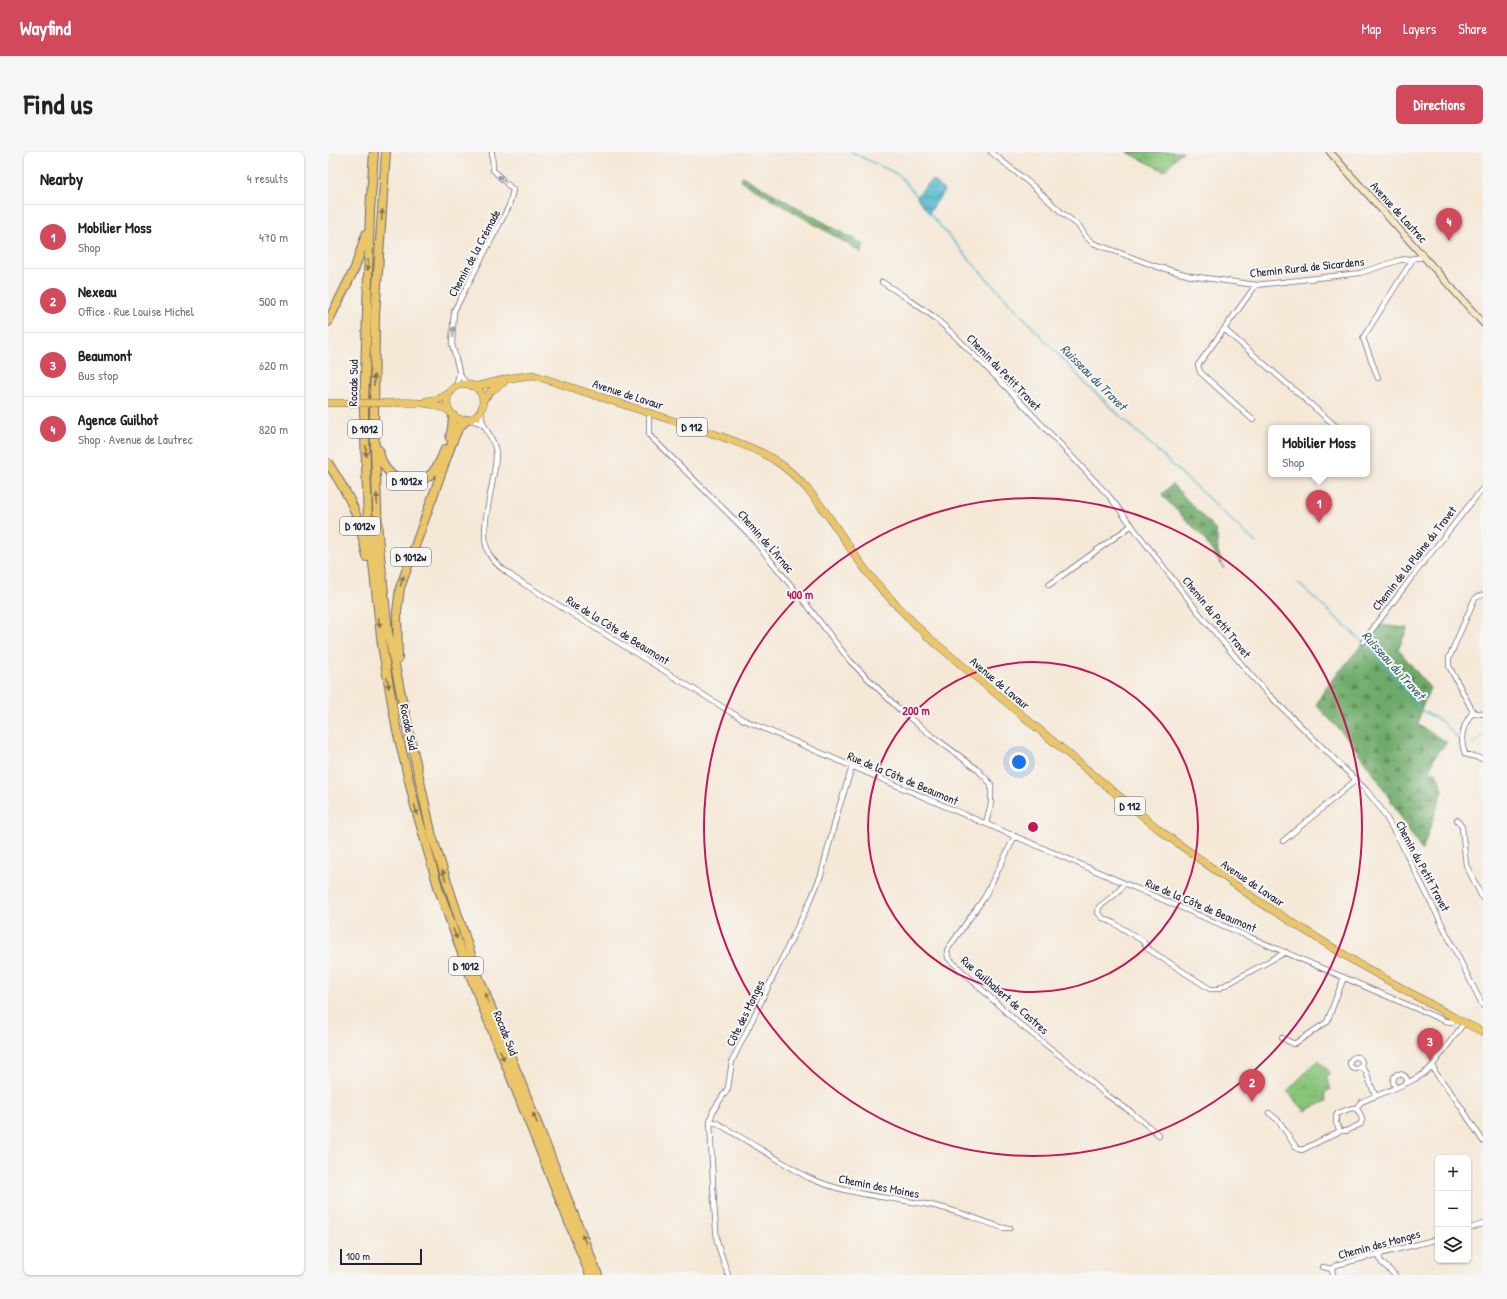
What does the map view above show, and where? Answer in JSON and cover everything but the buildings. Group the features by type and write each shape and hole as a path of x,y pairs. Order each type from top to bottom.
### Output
{"highway":[{"name":"Rocade Sud","path":"374,152 370,212 364,410 368,518 382,645 396,726 415,806 439,890 468,970 590,1275"},
{"name":"Rocade Sud","path":"386,152 375,315 374,418 378,536 388,632 402,704 432,836 476,970 598,1275"},
{"path":"328,322 355,268 364,241 370,212"},
{"name":"D 1012x","path":"374,418 381,459 387,470 396,478 406,482 424,479 438,465 449,440 452,428 451,413"},
{"name":"D 1012w","path":"402,704 397,645 397,612 400,588 452,443 459,427 469,420"},
{"name":"D 1012v","path":"328,463 345,490 355,512 361,530 376,595"}],"main road":[{"name":"Avenue de Lautrec","path":"1330,152 1483,323"},
{"name":"Avenue de Lavaur","path":"511,378 533,375 747,446 774,460 797,478 814,498 868,572 899,608 918,627 1162,832 1258,901 1359,964 1464,1023 1483,1032"},
{"name":"D 112","path":"470,385 478,386 511,378"},
{"name":"D 112","path":"483,400 496,387 511,378"},
{"path":"328,403 420,402 439,399 460,385 470,385 480,391 483,400 482,409 476,417 469,420 457,418 440,406 420,402"},
{"path":"451,413 447,401 453,390"}],"street":[{"name":"Chemin de la Crémade","path":"459,370 452,344 454,311 509,206 513,190 493,170 492,152"},
{"name":"Chemin Rural de Sicardens","path":"991,152 1079,226 1093,243 1155,266 1192,276 1256,285 1360,274 1400,260 1424,257"},
{"path":"1378,378 1363,338 1413,259"},
{"name":"Chemin du Petit Travet","path":"882,282 924,310 955,336 1013,394 1109,496 1234,657 1272,698 1357,779 1374,799 1400,841 1483,1006"},
{"path":"1253,420 1200,372 1198,365 1256,285"},
{"path":"1224,328 1335,425"},
{"path":"459,370 462,378 470,385"},
{"path":"453,390 458,380 459,370"},
{"name":"Rue de la Côte de Beaumont","path":"482,409 481,416 484,426 491,436 496,453 485,525 486,543 489,555 516,579 742,719 1446,1021 1453,1022 1455,1018"},
{"name":"Chemin de l'Arnac","path":"649,413 648,435 748,533 807,605 850,661 901,711 977,769 990,784 991,804 986,823"},
{"path":"469,420 484,426"},
{"name":"Chemin de la Plaine du Travet","path":"1363,642 1415,572 1483,488"},
{"path":"1049,585 1132,525"},
{"path":"1483,595 1474,600 1448,662 1473,712 1483,714"},
{"path":"1473,712 1464,724 1463,749 1465,754 1483,759"},
{"name":"Côte des Monges","path":"728,1275 717,1242 710,1121 711,1115 728,1088 732,1061 736,1051 750,1025 821,876 843,794 852,767"},
{"path":"1283,841 1357,779"},
{"path":"1457,820 1462,827 1466,865 1483,900"},
{"name":"Rue Guilhabert de Castres","path":"1015,836 984,898 947,950 948,958 1018,1023 1072,1065 1104,1093 1150,1126 1159,1135"},
{"path":"1124,882 1123,886 1113,896 1099,907 1098,911 1101,916 1143,941 1148,950 1210,989 1218,989 1286,952"},
{"path":"1282,1038 1294,1044 1327,1022 1344,977"},
{"path":"1340,1131 1336,1123 1336,1116 1338,1113 1356,1108 1361,1102 1418,1078 1431,1069 1464,1023"},
{"path":"1433,1065 1435,1072 1455,1098 1483,1141"},
{"path":"1362,1066 1375,1095"},
{"path":"1395,1087 1393,1082 1394,1077 1397,1074 1402,1074 1406,1077 1408,1082"},
{"path":"1269,1113 1280,1121 1295,1146 1302,1150 1340,1131 1346,1131 1361,1124 1362,1119 1356,1108"},
{"name":"Chemin des Moines","path":"710,1121 717,1123 819,1183 863,1195 936,1206 1004,1228 1010,1228"},
{"path":"1471,1228 1483,1224"},
{"name":"Chemin des Monges","path":"1333,1275 1332,1269 1336,1266 1435,1240"},
{"path":"1379,1255 1381,1262 1395,1275"},
{"path":"1323,1267 1332,1269"}],"green space":[{"path":"1127,152 1183,152 1179,154 1164,171"},
{"path":"742,176 864,245 861,252 741,181"},
{"path":"1172,484 1215,529 1218,551 1224,569 1202,536 1161,495"},
{"path":"1379,625 1408,628 1398,649 1430,688 1421,710 1418,725 1447,742 1434,758 1430,771 1436,772 1443,790 1422,851 1378,780 1348,739 1316,705 1326,687"},
{"path":"1318,1060 1331,1073 1326,1076 1331,1089 1324,1093 1327,1101 1305,1111 1287,1091"}],"water":[{"path":"931,180 937,183 944,191 929,213 917,196"}],"waterway":[{"path":"851,152 899,175 917,196"},
{"name":"Ruisseau du Travet","path":"929,213 977,268 1086,384 1256,543"},
{"name":"Ruisseau du Travet","path":"1298,583 1375,653 1421,710 1441,721 1460,740"},
{"name":"Ruisseau du Travet","path":"1474,743 1483,735"}],"place":[{"name":"Agence Guilhot","path":"1449,241"},
{"name":"Mobilier Moss","path":"1319,523"},
{"name":"Beaumont","path":"1430,1061"},
{"name":"Nexeau","path":"1252,1102"}]}
